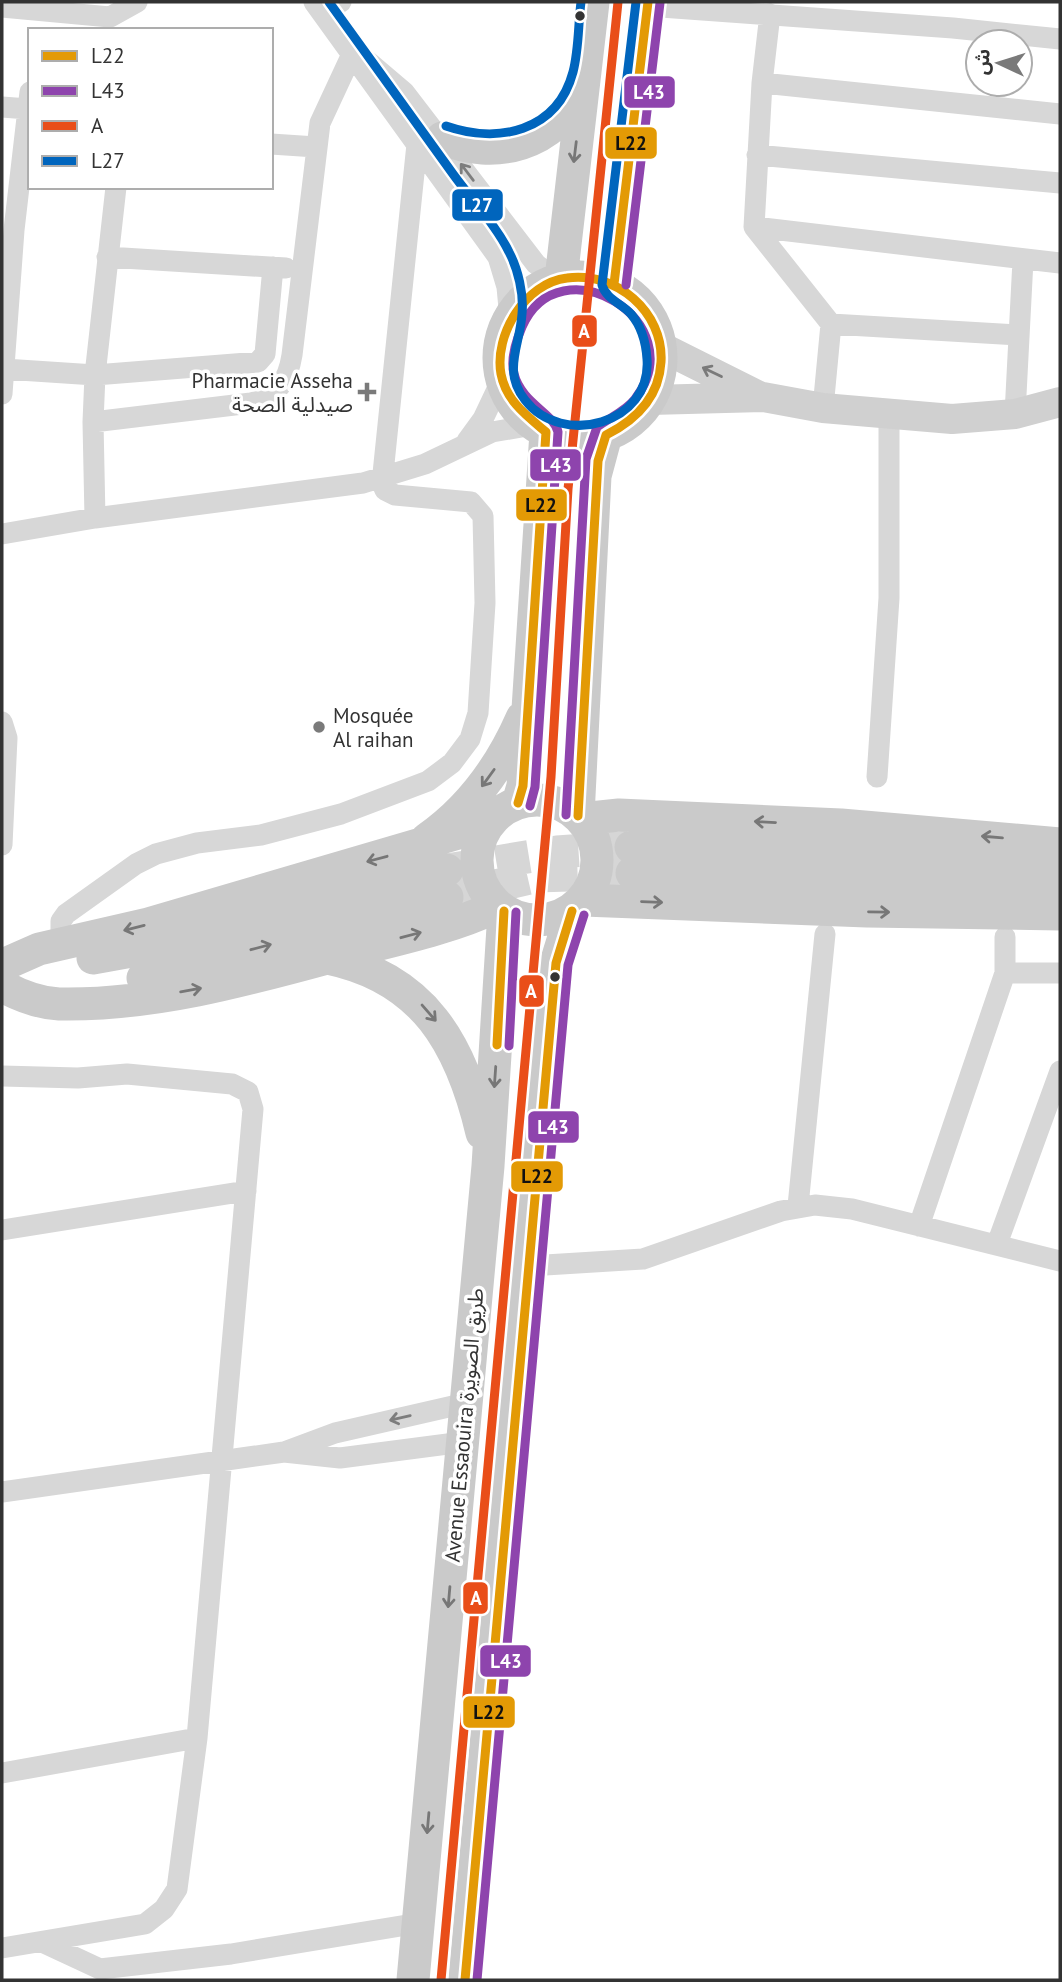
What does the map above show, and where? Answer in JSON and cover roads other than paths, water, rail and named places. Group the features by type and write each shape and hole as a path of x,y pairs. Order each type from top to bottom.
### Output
{"main road":[{"path":"559,279 593,2"},
{"path":"614,284 647,4"},
{"path":"430,141 482,150 524,144 540,136 566,114 583,85"},
{"path":"589,277 614,284 645,310 661,347 661,369 650,400 635,418 606,435 574,439 540,429 513,405 502,379 500,348 510,319 529,295 559,279 589,277"},
{"path":"517,803 523,786 529,696 540,429"},
{"path":"465,1980 556,963 578,905 591,889 598,865 594,840 580,817 595,475 606,435"},
{"path":"414,848 454,817 486,782 512,741 529,696"},
{"path":"1060,844 828,824 619,815 580,817 548,801 517,803 507,808 489,824 478,848 477,861 482,886 501,909 536,921 549,920 578,905 1060,914"},
{"path":"3,975 61,943 148,924 489,824"},
{"path":"1060,868 675,846 632,860 1060,892"},
{"path":"3,975 75,987 146,977 447,883"},
{"path":"3,975 30,999 58,1004 131,999 214,986 328,958 501,909"},
{"name":"Avenue Essaouira طريق الصويرة","path":"413,1980 488,1166 501,909"},
{"path":"328,958 383,976 414,998 440,1027 454,1051 470,1091 488,1166"}],"street":[{"path":"2,7 37,20 110,17 137,2"},
{"path":"341,2 318,7 353,52 393,80 498,257 507,286 510,319"},
{"path":"647,4 1060,39"},
{"path":"770,15 762,83 754,228 831,324 823,408"},
{"path":"93,422 251,402 273,395 290,369 320,122 353,52"},
{"path":"762,83 1060,114"},
{"path":"2,107 28,113 8,230 2,394"},
{"path":"430,141 536,264 559,279"},
{"path":"61,943 61,921 66,914 127,870 156,854 197,843 261,835 341,814 428,780 441,773 462,752 478,713 485,603 483,516 476,506 464,501 390,493 383,487 382,479 430,141"},
{"path":"273,145 316,147"},
{"path":"757,155 1060,183"},
{"path":"95,518 95,374 117,189"},
{"path":"754,228 1060,263"},
{"path":"107,257 301,269"},
{"path":"1015,414 1023,260"},
{"path":"4,369 95,374 258,362 265,354 273,267"},
{"path":"831,324 1019,335"},
{"path":"661,347 763,397"},
{"path":"465,443 483,419 502,379"},
{"path":"650,400 763,397 823,408 952,419 1015,414 1060,402"},
{"path":"877,778 889,598 889,414"},
{"path":"2,534 95,518 382,479 425,464 492,432 540,429"},
{"path":"2,722 6,738 2,845"},
{"path":"798,1206 825,934"},
{"path":"919,1226 1005,973 1005,937"},
{"path":"1005,973 1060,974"},
{"path":"997,1244 1060,1071"},
{"path":"2,1076 78,1078 127,1074 232,1084 248,1092 253,1109 197,1738 177,1889 164,1909 145,1924 2,1948"},
{"path":"2,1230 246,1191"},
{"path":"529,1266 650,1258 798,1206 833,1206 1060,1261"},
{"path":"2,1492 222,1463 284,1452 335,1433 466,1403"},
{"path":"284,1452 340,1458 463,1442"},
{"path":"2,1773 197,1738"},
{"path":"42,1942 100,1969 231,1954 419,1923"}],"tunnel":[{"path":"447,870 557,852 631,847"},
{"path":"447,897 539,876 632,873"}],"place":[{"name":"Pharmacie Asseha صيدلية الصحة","path":"367,392"},
{"name":"Mosquée Al raihan","path":"319,727"}]}
